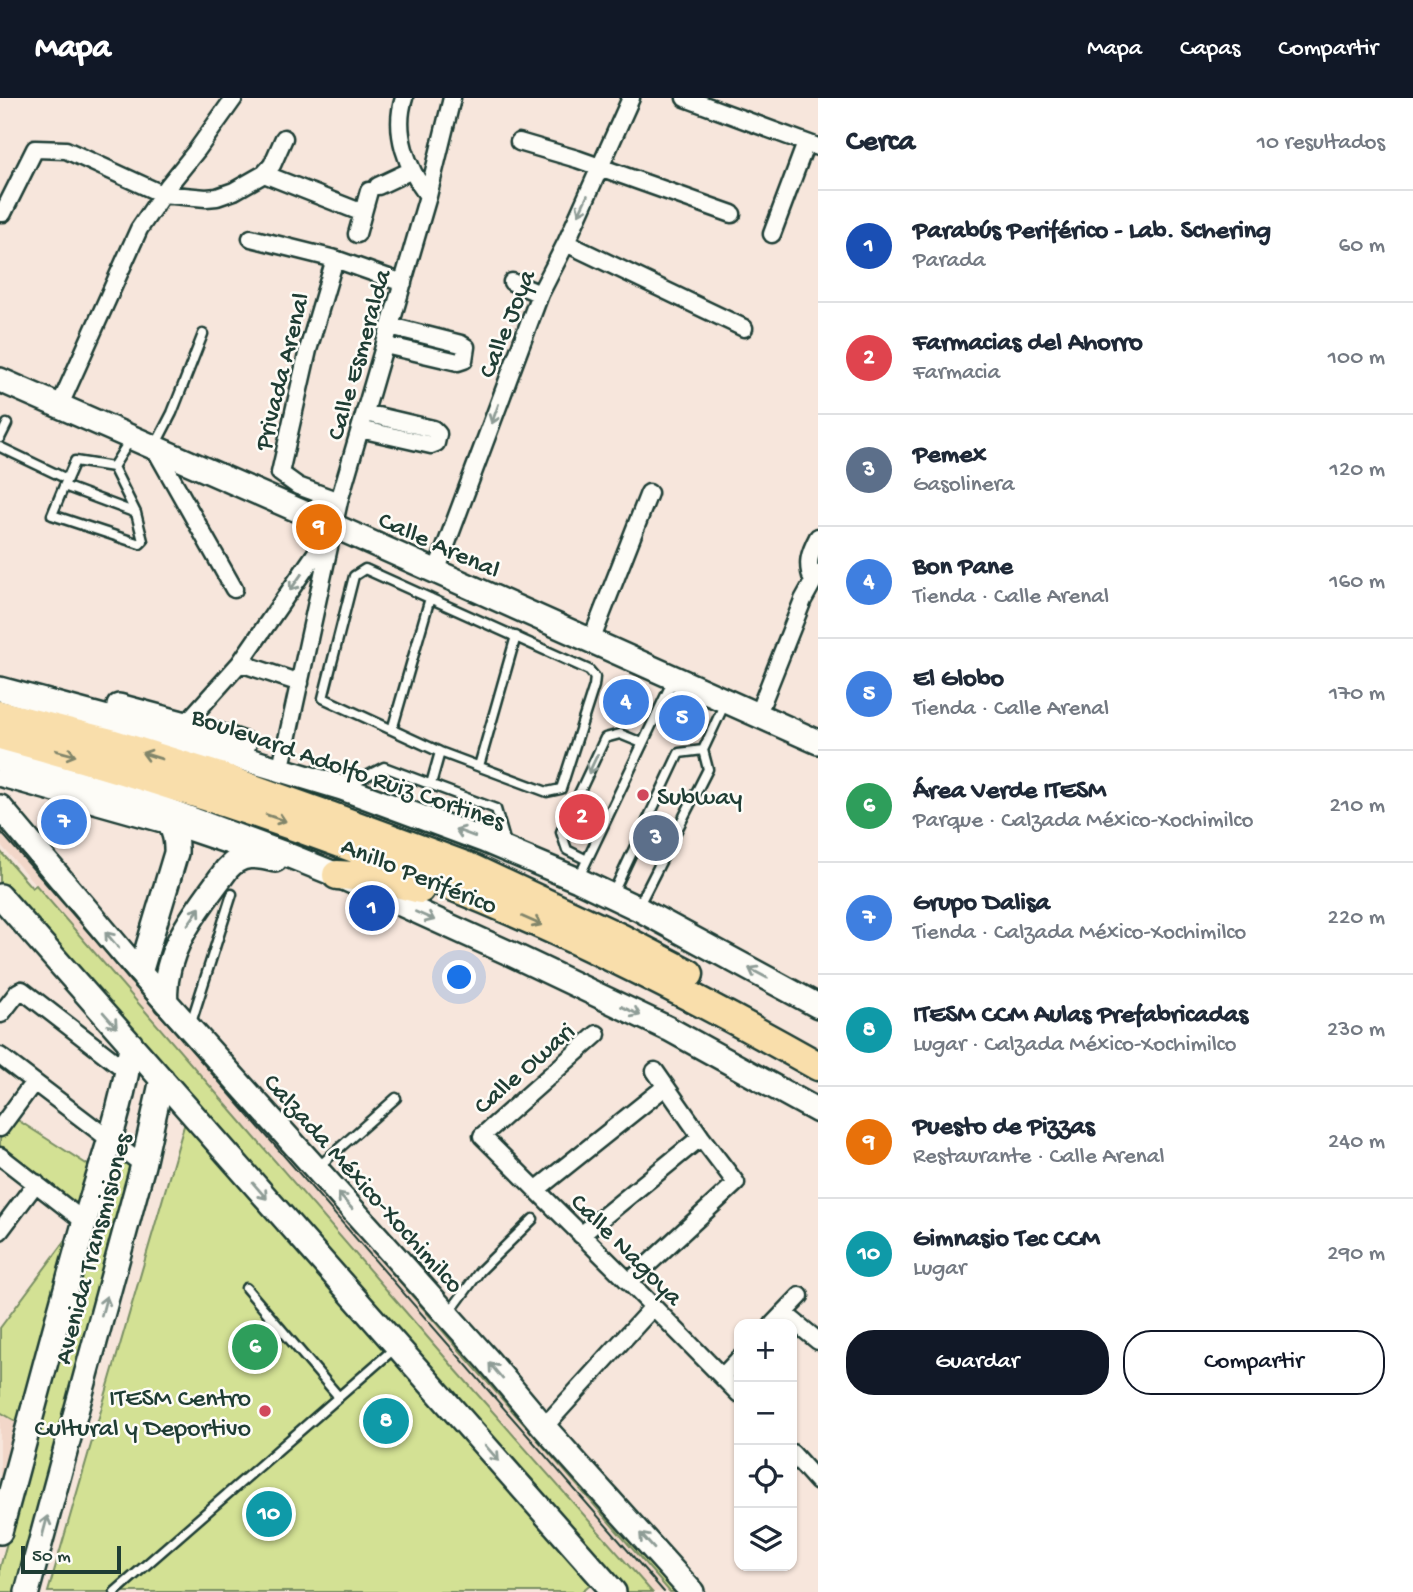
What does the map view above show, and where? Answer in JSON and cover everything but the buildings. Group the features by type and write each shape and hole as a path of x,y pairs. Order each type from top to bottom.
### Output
{"highway":[{"name":"Anillo Periférico","path":"0,715 111,743 208,796 332,817 470,869 620,938 818,1044"},
{"name":"Anillo Periférico","path":"0,735 208,796 330,838 489,901 635,968 818,1066"},
{"path":"326,871 373,877 434,893 489,901"}],"main road":[{"name":"Calle Arenal","path":"0,380 818,742"},
{"path":"0,674 179,731 283,758 342,788"},
{"name":"Boulevard Adolfo Ruiz Cortines","path":"0,690 116,720 179,731 208,796 326,871 669,1029 818,1111"},
{"name":"Boulevard Adolfo Ruiz Cortines","path":"0,760 70,779 156,813 208,796 342,788 508,850 583,870 611,896 818,1006"},
{"name":"Calzada México-Xochimilco","path":"0,807 140,974 692,1592"},
{"path":"140,974 174,860 176,845 173,830 164,815 156,813"},
{"path":"166,1003 166,983 170,966 186,927 230,865 246,856 260,856 326,871"},
{"path":"0,895 614,1592"},
{"name":"Avenida Transmisiones","path":"0,1532 85,1222 110,1141 128,1072 131,1044"},
{"name":"Avenida Transmisiones","path":"27,1592 143,1166 162,1079"}],"street":[{"path":"60,407 139,229 234,98"},
{"path":"404,98 400,139 412,170 428,195"},
{"name":"Calle Esmeralda","path":"283,758 339,501 428,195 452,98"},
{"name":"Calle Joya","path":"436,572 540,294 566,243 631,98"},
{"path":"685,98 812,145 772,234"},
{"path":"0,213 3,213 35,149 66,150 162,194 206,198 234,191 264,174 272,165 284,138"},
{"path":"519,142 601,167 732,214"},
{"path":"357,234 373,188 412,170"},
{"path":"264,174 363,213"},
{"path":"251,238 335,259 403,282"},
{"path":"566,243 744,328"},
{"name":"Privada Arenal","path":"335,259 308,350 279,473 299,486 339,501"},
{"path":"512,282 540,294"},
{"path":"385,345 458,362 464,360 466,347 461,344 390,326"},
{"path":"154,447 234,589"},
{"path":"591,641 649,493"},
{"name":"Calle Esmeralda","path":"179,731 240,663 334,526"},
{"path":"757,716 803,600 815,577 807,568 818,537"},
{"path":"240,663 300,682"},
{"path":"0,778 156,813"},
{"path":"208,796 260,856"},
{"path":"1,1014 22,990 128,1072"},
{"name":"Calle Owari","path":"482,1136 597,1034"},
{"path":"0,1056 143,1166"},
{"path":"629,1282 736,1183 655,1071"},
{"path":"0,1128 34,1082"},
{"path":"536,1190 665,1087"},
{"name":"Calle Nagoya","path":"482,1136 734,1388"},
{"path":"581,1235 701,1137"},
{"path":"0,1156 85,1222"},
{"path":"0,1231 36,1183"},
{"path":"800,1296 778,1318 818,1341"},
{"path":"544,1427 653,1307"},
{"path":"723,1376 734,1364"},
{"path":"797,1459 818,1482"}],"lane":[{"path":"154,447 172,413 203,334"},
{"path":"0,438 7,424"},
{"path":"113,467 131,438"},
{"path":"0,447 66,483 135,513"},
{"path":"75,461 113,467 135,513 143,541 140,544 52,515 75,461"},
{"path":"365,569 430,598 589,670 595,677 561,789 547,792 440,752 323,698 354,576 365,569"},
{"path":"392,730 430,598"},
{"path":"479,766 516,636"},
{"path":"642,743 620,734 605,738 561,832 567,850 583,870 674,678"},
{"path":"638,908 708,769 703,750 725,702"},
{"path":"611,896 679,753 703,750"},
{"path":"430,784 440,752"},
{"path":"342,788 384,767 430,784 496,809 508,850"},
{"path":"190,1029 232,894"},
{"path":"316,1169 396,1098"},
{"path":"447,1315 480,1271 533,1219"},
{"path":"246,1288 339,1397"},
{"path":"115,1592 398,1346"}],"shaded area":[{"path":"0,828 43,876 46,873 59,889 56,892 249,1108 670,1592 652,1592 455,1369 0,844"},
{"path":"0,1411 20,1423 0,1495"}],"green space":[{"path":"0,851 32,888 36,885 652,1592 624,1592 0,883"},
{"path":"199,1051 680,1592 670,1592"},
{"name":"ITESM Centro Cultural y Deportivo","path":"188,1112 593,1582 581,1592 48,1592"},
{"path":"16,1119 91,1167 82,1209 0,1147 0,1138"},
{"path":"114,1153 132,1166 22,1592 0,1592 0,1568"},
{"path":"77,1225 21,1424 0,1412 0,1328"}],"tram line":[{"path":"0,831 664,1592"}],"place":[{"name":"Puesto de Pizzas","path":"319,527"},
{"name":"Bon Pane","path":"626,702"},
{"name":"El Globo","path":"682,718"},
{"name":"Subway","path":"643,795"},
{"name":"Farmacias del Ahorro","path":"582,817"},
{"name":"Grupo Dalisa","path":"64,822"},
{"name":"Pemex","path":"656,838"},
{"name":"Parabús Periférico - Lab. Schering","path":"372,908"},
{"name":"Área Verde ITESM","path":"255,1347"},
{"name":"ITESM Centro Cultural y Deportivo","path":"265,1411"},
{"name":"ITESM CCM Aulas Prefabricadas","path":"386,1421"},
{"name":"Gimnasio Tec CCM","path":"269,1514"}]}
